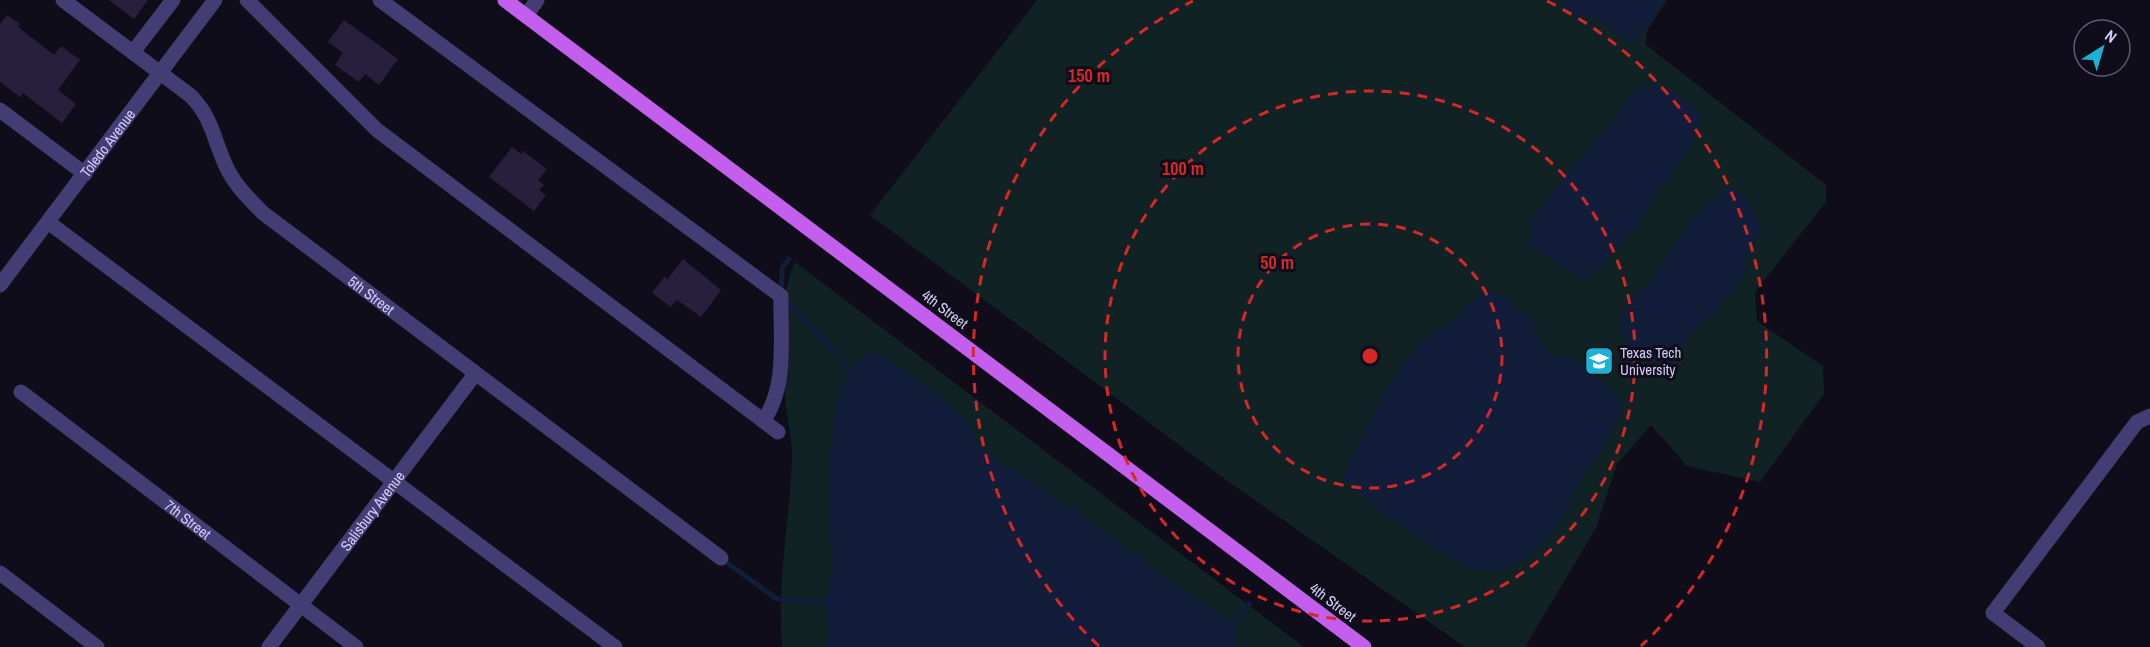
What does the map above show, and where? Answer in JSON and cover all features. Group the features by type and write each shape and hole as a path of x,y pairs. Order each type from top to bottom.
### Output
{"main road":[{"name":"4th Street","path":"505,0 1364,647"}],"street":[{"name":"5th Street","path":"63,0 191,96 205,111 225,164 244,195 262,213 721,558"},
{"path":"133,52 173,0"},
{"name":"Toledo Avenue","path":"2,277 85,174 215,0"},
{"path":"247,0 377,130 778,432"},
{"path":"380,0 781,296 779,381 776,398 763,421"},
{"path":"526,16 537,0"},
{"path":"0,110 85,174"},
{"path":"48,222 615,647"},
{"name":"Salisbury Avenue","path":"269,647 475,374"},
{"name":"7th Street","path":"21,392 356,647"},
{"path":"2038,647 1993,613 2137,422 2150,416"},
{"path":"0,573 97,647"}],"shaded area":[{"path":"1037,0 1667,0 1647,31 1645,44 1826,185 1826,202 1755,292 1757,321 1823,366 1824,394 1760,482 1687,466 1651,425 1617,464 1596,528 1526,645 1529,647 1465,647 1233,485 870,215"},
{"path":"795,262 1304,647 782,647 782,577 792,454 784,390 782,333 785,295"}],"water":[{"path":"1563,0 1664,0 1640,36 1629,43 1604,23 1584,15 1577,19 1566,10"},
{"path":"1656,83 1691,104 1701,121 1691,149 1671,172 1640,221 1607,261 1584,279 1527,246 1532,218 1611,124 1632,93"},
{"path":"1731,187 1744,195 1762,230 1747,253 1743,277 1716,312 1697,327 1669,365 1640,360 1620,334 1626,306 1654,277 1678,239 1697,216 1707,205"},
{"path":"1495,292 1532,320 1548,354 1576,359 1624,403 1604,449 1582,477 1556,529 1524,560 1494,572 1470,569 1434,547 1375,507 1343,477 1376,408 1406,360 1422,342 1452,322 1474,299"},
{"path":"871,352 888,359 933,391 969,423 980,447 995,459 1041,487 1065,507 1071,506 1126,549 1141,557 1157,572 1229,620 1237,621 1234,647 827,647 826,601 831,570 829,482 835,417 842,389 854,366"}],"building":[{"path":"109,0 148,0 134,19"},
{"path":"7,15 20,24 18,27 54,55 61,46 80,60 58,90 76,104 62,123 23,93 20,97 0,82 0,24"},
{"path":"344,20 398,59 379,85 365,74 359,82 335,65 343,53 328,42"},
{"path":"512,147 521,154 523,151 547,169 538,180 544,185 539,190 546,195 534,211 489,177"},
{"path":"683,259 721,290 701,317 677,300 671,307 652,293 664,277 668,279"}],"waterway":[{"path":"789,259 782,268 781,296 851,370"},
{"path":"722,559 777,599 826,602"},
{"path":"1237,621 1249,604"}],"place":[{"name":"Texas Tech University","path":"1599,361"}]}
